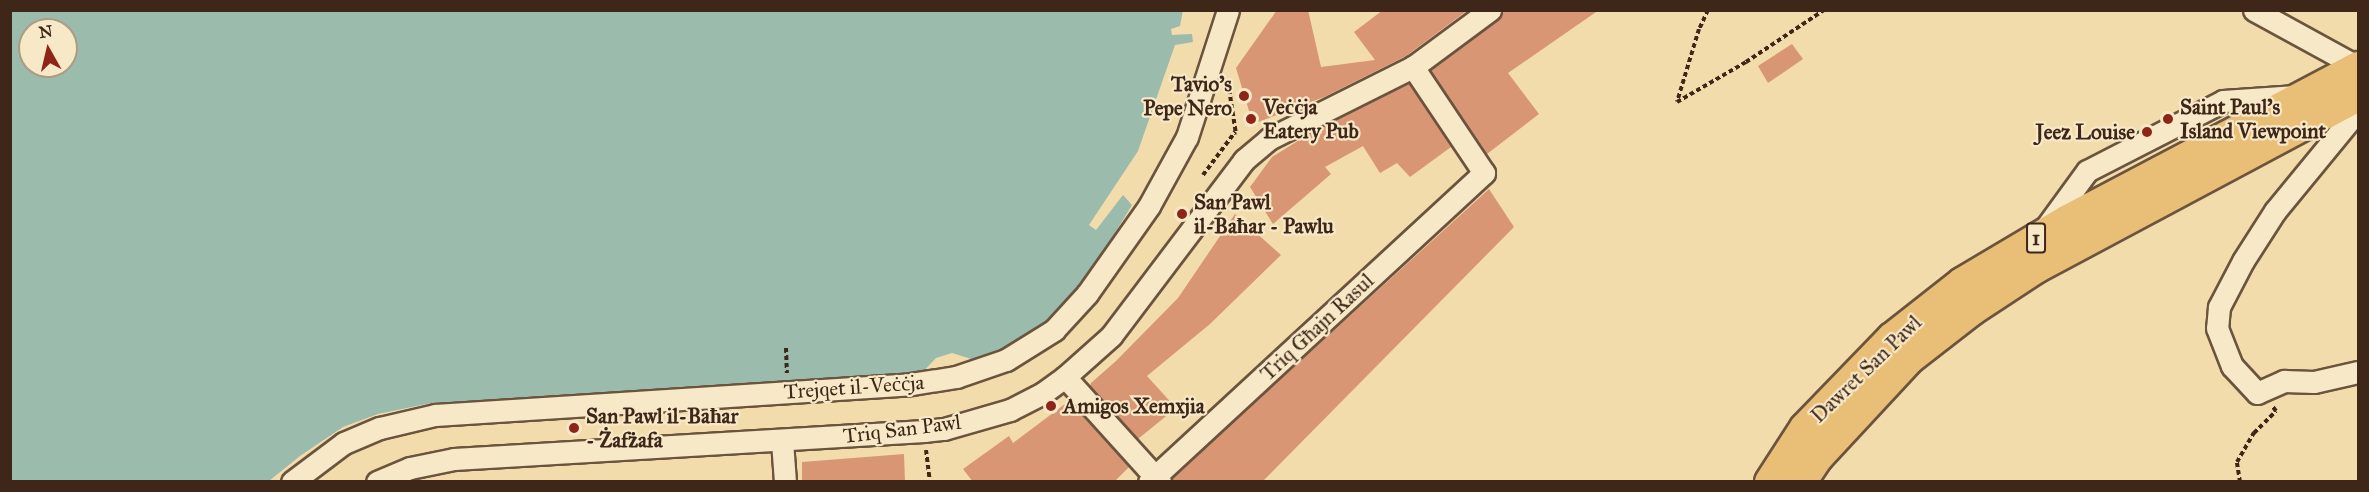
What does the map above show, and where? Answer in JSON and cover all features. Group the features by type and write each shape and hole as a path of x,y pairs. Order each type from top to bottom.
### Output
{"highway":[{"name":"Dawret San Pawl","path":"1770,482 1806,428 1892,338 1962,283 2038,237 2358,67"},
{"name":"Dawret San Pawl","path":"1801,482 1818,457 1909,359 1972,310 2036,268 2358,96"}],"street":[{"name":"Trejqet il-Veċċja","path":"291,482 344,443 380,428 435,415 935,381 972,373 1006,360 1054,330 1087,294 1149,206 1187,137 1228,10"},
{"name":"Triq San Pawl","path":"377,482 410,468 454,459 924,431 944,429 1010,410 1043,393 1065,377 1111,336 1244,160 1269,138 1413,67 1490,10"},
{"path":"2254,10 2358,67"},
{"name":"Triq Għajn Rasul","path":"1155,480 1484,173 1413,67"},
{"path":"2358,110 2275,211 2243,261 2219,306 2217,328 2232,366 2256,393 2284,381 2314,382 2358,372"},
{"path":"1065,377 1155,480"},
{"path":"782,441 785,482"}],"path":[{"path":"1708,10 1699,29 1677,102 1746,62 1824,10"},
{"path":"1227,77 1235,132 1244,160"},
{"path":"786,348 787,382"},
{"path":"2240,482 2237,462 2254,433 2276,411 2256,393"},
{"path":"924,431 930,482"}],"shaded area":[{"path":"1183,10 1180,26 1171,29 1172,35 1192,34 1193,42 1175,45 1138,151 1089,225 1096,230 1123,195 1132,205 1110,241 1115,247 1047,325 981,362 952,353 936,358 918,377 431,403 378,414 343,427 300,456 269,481 11,482 10,11"}],"building":[{"path":"1277,10 1308,10 1321,67 1375,60 1354,32 1383,10 1468,10 1406,56 1324,97 1253,124 1236,68"},
{"path":"1502,10 1599,10 1508,73 1539,114 1487,154 1430,70 1498,20"},
{"path":"1792,44 1803,59 1768,83 1758,66"},
{"path":"1409,83 1451,147 1410,177 1397,163 1380,173 1363,146 1325,167 1331,174 1273,224 1250,187 1272,157 1317,129"},
{"path":"1489,189 1514,227 1262,482 1172,482 1172,478"},
{"path":"1235,214 1281,255 1210,324 1147,376 1176,408 1138,439 1090,386 1091,383 1178,298"},
{"path":"1069,401 1129,467 1114,482 973,482 963,469 1009,436 1013,443"},
{"path":"904,454 905,482 802,482 802,462"}],"place":[{"name":"Tavio's Pepe Nero","path":"1244,96"},
{"name":"Veċċja Eatery Pub","path":"1251,119"},
{"name":"Saint Paul's Island Viewpoint","path":"2168,119"},
{"name":"Jeez Louise","path":"2147,132"},
{"name":"San Pawl il-Baħar - Pawlu","path":"1182,214"},
{"name":"Amigos Xemxjia","path":"1051,406"},
{"name":"San Pawl il-Baħar - Żafżafa","path":"574,428"}]}
